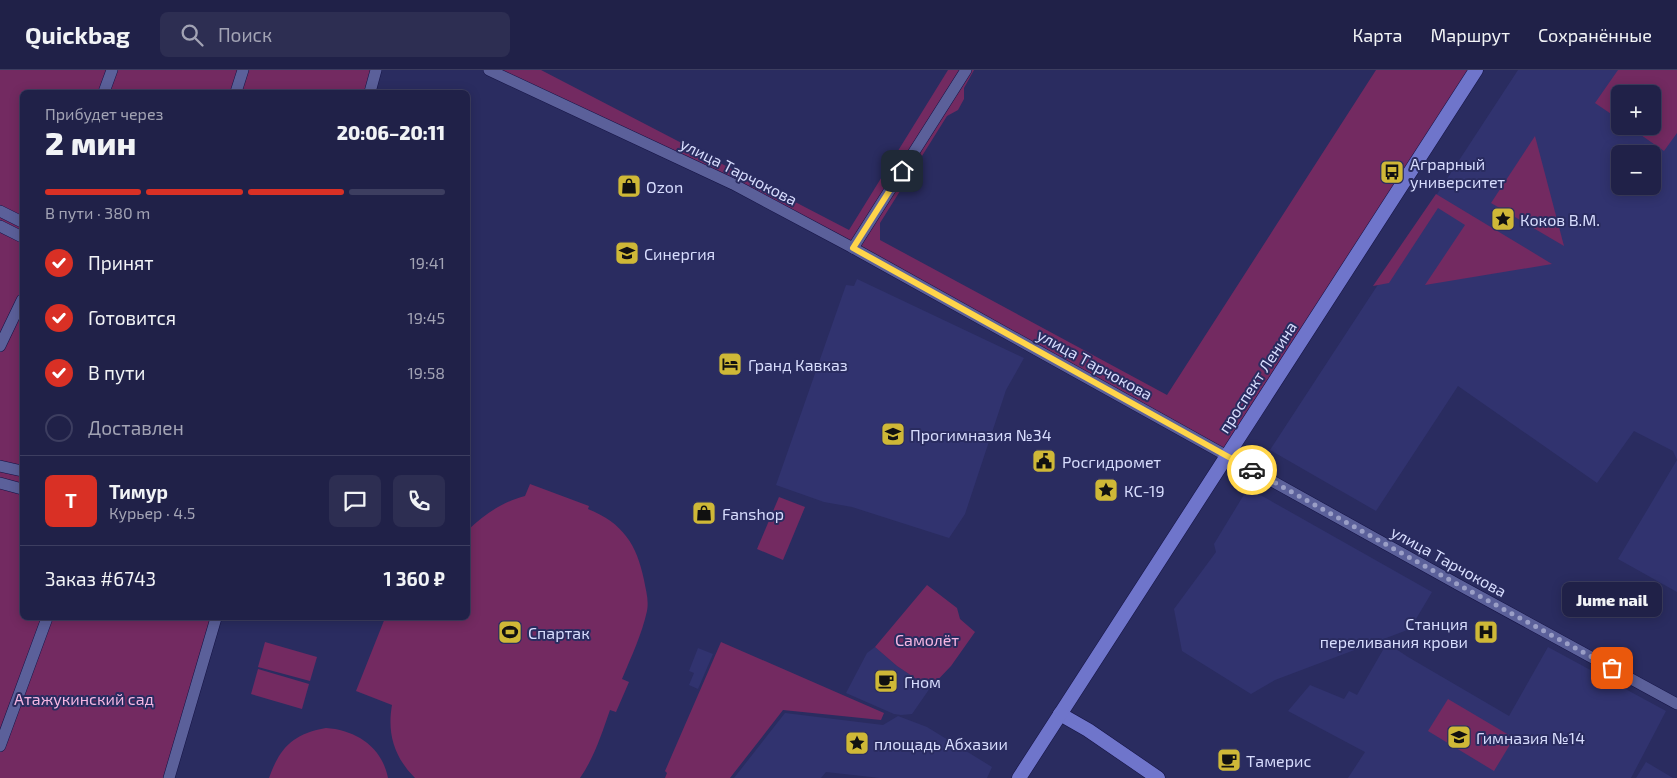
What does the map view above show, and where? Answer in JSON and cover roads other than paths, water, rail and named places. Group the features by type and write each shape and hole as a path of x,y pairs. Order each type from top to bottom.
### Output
{"main road":[{"name":"проспект Ленина","path":"1019,778 1476,70"},
{"path":"1060,714 1088,730 1158,778"}],"street":[{"path":"105,90 112,70"},
{"path":"237,90 243,70"},
{"path":"371,90 376,70"},
{"name":"улица Тарчокова","path":"489,70 725,180 853,248 1677,704"},
{"path":"853,248 966,70"},
{"path":"0,212 20,221"},
{"path":"0,226 20,236"},
{"path":"0,346 20,304"},
{"path":"0,466 20,471"},
{"path":"0,483 20,488"},
{"path":"0,746 46,620"},
{"path":"169,778 215,620"}],"place":[{"name":"Аграрный университет","path":"1392,172"},
{"name":"Ozon","path":"629,186"},
{"name":"Коков В.М.","path":"1503,219"},
{"name":"Синергия","path":"627,253"},
{"name":"Гранд Кавказ","path":"730,364"},
{"name":"Прогимназия №34","path":"893,434"},
{"name":"Росгидромет","path":"1044,461"},
{"name":"КС-19","path":"1106,490"},
{"name":"Fanshop","path":"704,513"},
{"name":"Спартак","path":"510,632"},
{"name":"Станция переливания крови","path":"1486,632"},
{"name":"Jume nail","path":"1612,668"},
{"name":"Гном","path":"886,681"},
{"name":"Гимназия №14","path":"1459,737"},
{"name":"площадь Абхазии","path":"857,743"},
{"name":"Тамерис","path":"1229,760"}],"park label":[{"name":"Самолёт","path":"927,639"},
{"name":"Атажукинский сад","path":"84,698"}]}
